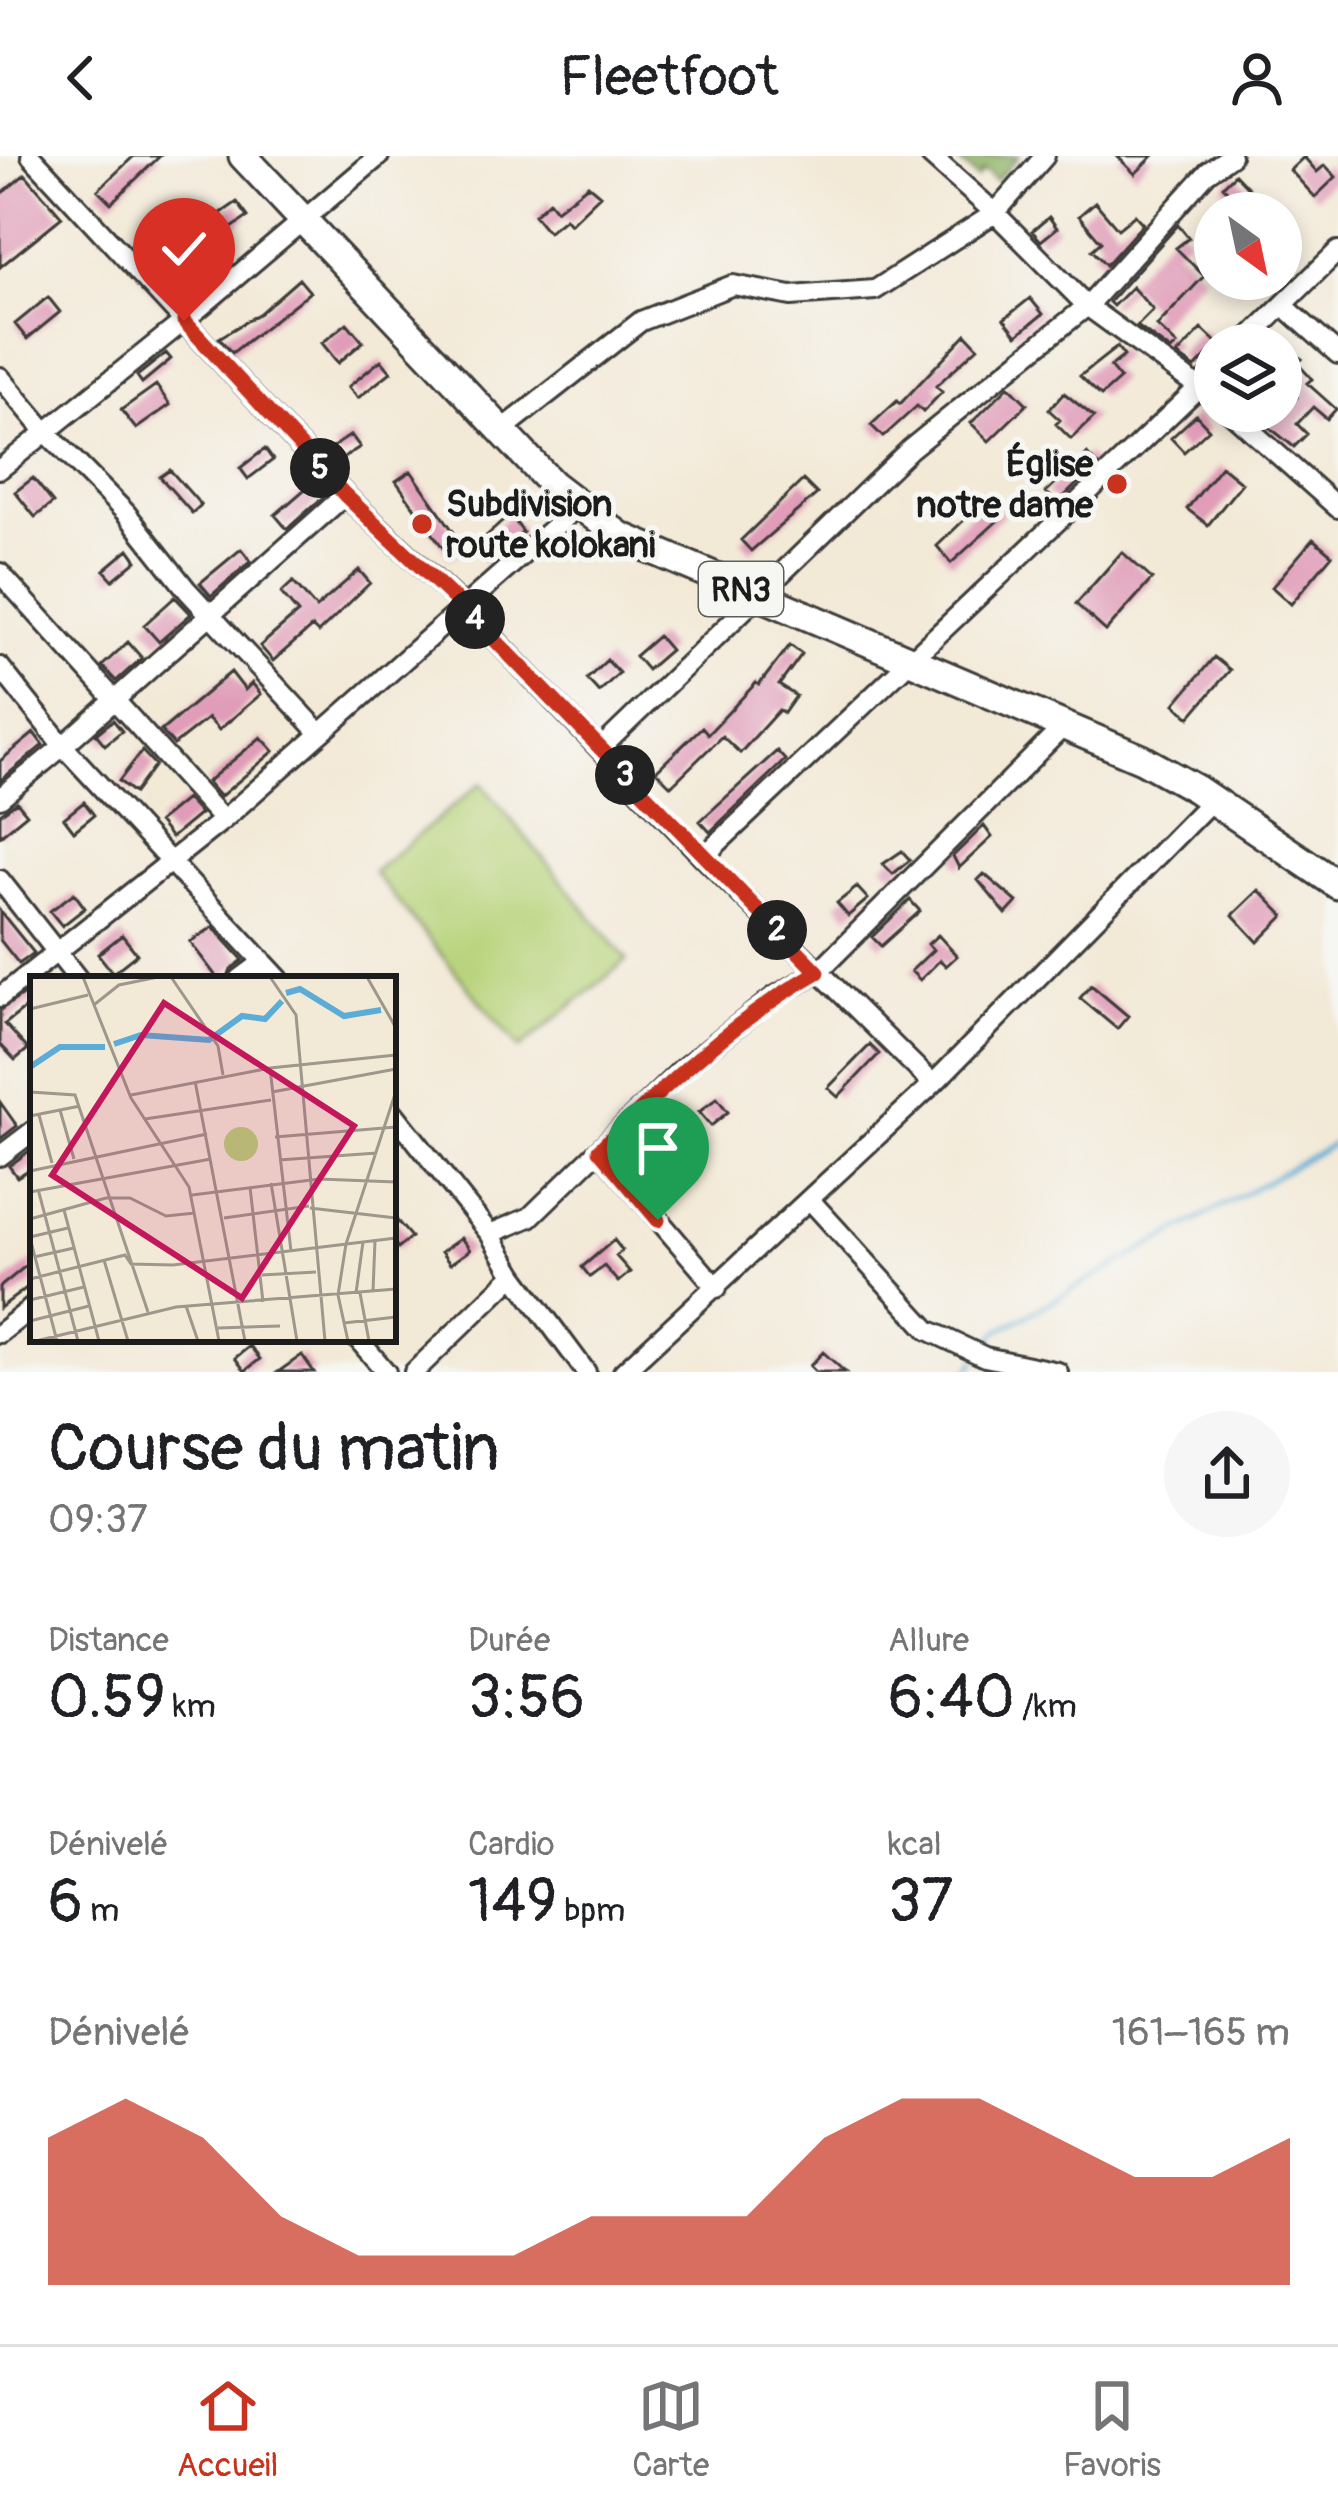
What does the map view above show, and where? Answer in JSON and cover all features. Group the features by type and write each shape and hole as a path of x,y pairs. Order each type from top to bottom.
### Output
{"highway":[{"name":"RN3","path":"243,156 552,484 620,536 1142,759 1338,885"}],"street":[{"path":"31,156 345,495 464,608 703,857 933,1084"},
{"path":"0,470 379,156"},
{"path":"931,156 1087,306 1194,375"},
{"path":"502,430 641,321 733,286 790,296 875,290 995,213 1045,156"},
{"path":"600,749 910,449 1087,306 1208,172 1231,156"},
{"path":"1263,324 1338,251"},
{"path":"1282,305 1338,354"},
{"path":"0,377 320,733"},
{"path":"703,857 1194,400"},
{"path":"1253,432 1338,508"},
{"path":"0,797 345,495"},
{"path":"0,997 223,820 579,505"},
{"path":"0,573 223,820"},
{"path":"0,667 63,746 276,976"},
{"path":"490,1234 530,1217 682,1069 774,997 818,972 1064,726"},
{"path":"623,1372 933,1084 1212,800"},
{"path":"0,880 76,976"},
{"path":"244,976 263,962"},
{"path":"396,1116 490,1234 514,1275 586,1372"},
{"path":"0,1156 30,1133"},
{"path":"599,1150 717,1288"},
{"path":"810,1200 928,1330 985,1357 1058,1372"},
{"path":"414,1372 514,1275"},
{"path":"0,1333 30,1309"},
{"path":"361,1342 386,1372"}],"green space":[{"path":"964,156 1019,156 996,181 984,170 977,178 960,162"},
{"path":"481,783 627,960 519,1049 373,872"}],"building":[{"path":"134,156 160,156 111,203 98,190"},
{"path":"1117,156 1153,156 1135,174"},
{"path":"1304,157 1317,172 1325,165 1336,177 1315,197 1290,170"},
{"path":"25,174 62,217 0,267 0,195"},
{"path":"1235,174 1252,192 1229,192 1223,186"},
{"path":"588,185 600,195 570,224 565,218 548,232 534,215 549,201 556,210"},
{"path":"237,202 248,217 220,236 210,221"},
{"path":"1095,202 1118,229 1135,215 1143,224 1106,265 1092,250 1101,242 1079,216"},
{"path":"1049,217 1057,228 1041,241 1032,231"},
{"path":"1178,225 1189,238 1176,248 1194,266 1194,287 1157,326 1177,345 1171,351 1137,326 1153,310 1132,287 1113,306 1109,302"},
{"path":"299,279 310,292 232,353 219,338 260,313"},
{"path":"48,297 60,312 27,339 15,324"},
{"path":"1030,298 1043,314 1017,335 1004,319"},
{"path":"347,323 363,342 338,363 322,343"},
{"path":"966,334 978,347 936,386 942,392 923,412 917,406 883,437 871,425 897,401 900,404"},
{"path":"1194,337 1194,367 1177,355"},
{"path":"1117,347 1124,356 1110,367 1120,379 1101,396 1080,376"},
{"path":"166,353 171,359 142,383 137,376"},
{"path":"381,360 391,372 358,398 348,387"},
{"path":"1302,368 1312,379 1307,383 1336,409 1327,419 1313,407 1302,419"},
{"path":"156,385 170,405 136,429 121,410"},
{"path":"1009,386 1027,404 989,441 971,423"},
{"path":"1064,393 1094,417 1071,439 1049,410"},
{"path":"1194,417 1194,432 1206,432 1184,452 1171,438"},
{"path":"1302,429 1307,434 1294,447 1275,432"},
{"path":"351,435 360,447 341,459 333,447"},
{"path":"265,449 273,460 248,479 240,468"},
{"path":"1087,454 1097,465 1057,503 1046,492"},
{"path":"1221,466 1242,483 1208,525 1187,509"},
{"path":"170,470 201,505 192,513 160,477"},
{"path":"411,471 465,548 450,558 396,481"},
{"path":"33,478 53,503 35,517 15,492"},
{"path":"803,480 817,494 751,551 741,540"},
{"path":"312,483 324,496 287,529 275,515"},
{"path":"988,497 1004,515 951,563 937,546"},
{"path":"510,515 523,532 486,563 474,547"},
{"path":"1313,539 1332,555 1291,604 1272,587"},
{"path":"129,549 137,560 113,580 104,570"},
{"path":"241,549 251,561 211,596 200,583"},
{"path":"1122,552 1152,579 1106,631 1076,604"},
{"path":"359,570 370,583 318,633 312,627 273,661 260,646 298,613 281,593 293,582 316,608"},
{"path":"175,597 191,614 159,642 144,625"},
{"path":"658,636 670,650 647,670 635,656"},
{"path":"128,642 142,658 116,681 102,666"},
{"path":"790,645 802,654 779,685 796,696 784,713 779,710 740,753 722,736 671,786 656,771 702,727 708,734 759,685"},
{"path":"1214,657 1230,670 1190,717 1175,704"},
{"path":"607,660 619,673 599,692 587,679"},
{"path":"231,672 245,690 252,683 261,694 219,730 208,718 174,745 161,731"},
{"path":"113,720 122,731 105,745 96,734"},
{"path":"34,733 43,745 0,781 0,761"},
{"path":"261,737 274,751 220,797 207,782"},
{"path":"142,751 155,765 134,793 119,781"},
{"path":"777,751 785,760 710,832 700,821"},
{"path":"186,799 200,814 171,838 158,822"},
{"path":"17,802 27,814 0,836 0,814"},
{"path":"84,802 94,815 74,831 64,818"},
{"path":"984,826 992,837 959,868 953,856"},
{"path":"902,851 910,860 893,874 883,864"},
{"path":"984,874 1017,902 1006,914 978,880"},
{"path":"857,887 868,899 848,916 837,903"},
{"path":"1259,890 1284,916 1258,942 1233,915"},
{"path":"74,893 85,908 62,926 50,911"},
{"path":"910,900 920,911 881,946 872,937"},
{"path":"0,911 34,953 19,964 0,940"},
{"path":"213,927 243,960 228,976 216,976 190,942"},
{"path":"122,935 137,954 113,973 98,954"},
{"path":"938,935 957,956 946,966 940,960 920,980 911,971 933,950 928,944"},
{"path":"1091,985 1128,1016 1117,1029 1080,998"},
{"path":"30,990 30,1004 5,1024 28,1049 15,1060 0,1044 0,1010"},
{"path":"870,1045 879,1054 838,1097 828,1088"},
{"path":"717,1098 728,1112 711,1126 699,1112"},
{"path":"0,1102 17,1126 0,1139"},
{"path":"30,1150 30,1169 17,1177 9,1166"},
{"path":"396,1220 411,1237 396,1246"},
{"path":"461,1238 470,1250 450,1264 441,1252"},
{"path":"614,1240 622,1250 616,1256 630,1272 618,1282 604,1266 590,1277 582,1267"},
{"path":"30,1262 30,1285 0,1308 0,1287"},
{"path":"250,1346 260,1359 245,1371 235,1358"},
{"path":"823,1352 845,1372 816,1372 810,1366"},
{"path":"302,1355 314,1372 278,1372"}],"waterway":[{"path":"983,1351 997,1332 1338,1141"},
{"path":"968,1372 976,1360"}],"place":[{"name":"Église notre dame","path":"1117,484"},
{"name":"Subdivision route kolokani","path":"422,524"}],"route":[{"path":"184,321 345,495 464,608 818,972 774,997 682,1069 599,1150 658,1220"}]}
